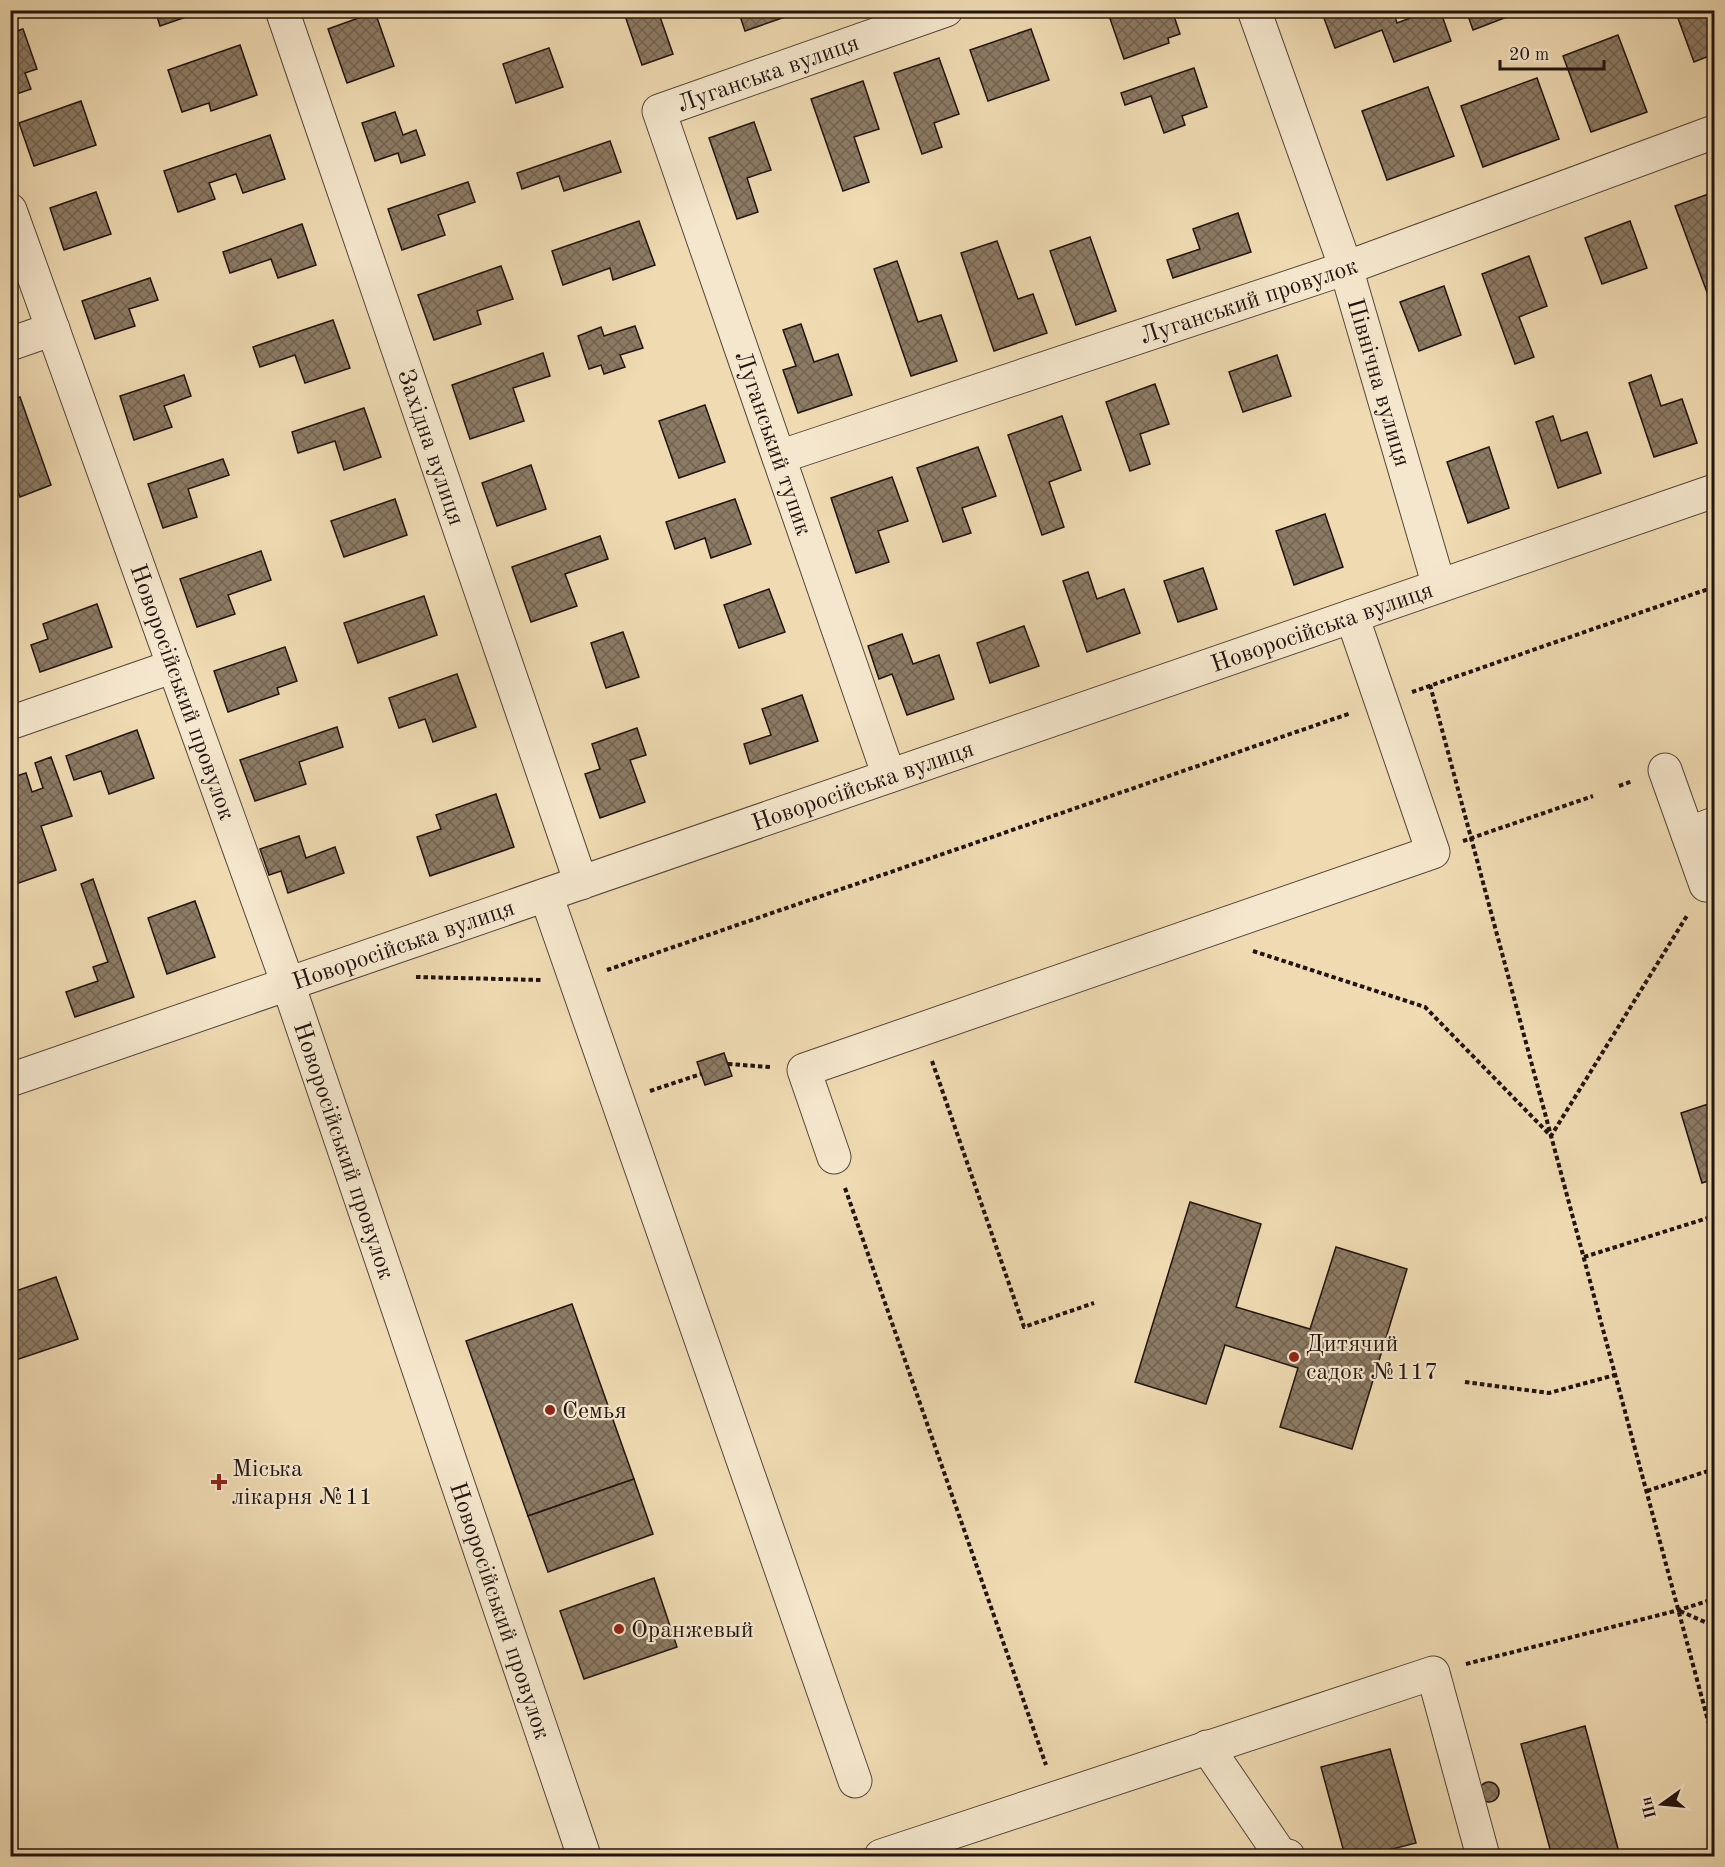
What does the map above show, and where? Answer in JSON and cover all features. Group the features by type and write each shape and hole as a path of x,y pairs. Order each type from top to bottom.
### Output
{"street":[{"name":"Західна вулиця","path":"282,10 581,883"},
{"name":"Луганська вулиця","path":"659,111 946,10"},
{"name":"Північна вулиця","path":"1254,10 1346,268 1439,586"},
{"name":"Луганський тупик","path":"659,111 889,776"},
{"name":"Луганський провулок","path":"779,457 1346,268 1714,132"},
{"name":"Новоросійський провулок","path":"10,210 288,984 584,1857"},
{"path":"10,344 53,329"},
{"name":"Новоросійська вулиця","path":"10,1080 1714,491"},
{"path":"834,1157 804,1070 1433,852 1352,616"},
{"path":"10,723 174,666"},
{"path":"1665,770 1701,829 1706,885"},
{"path":"546,895 855,1781"},
{"path":"881,1857 1433,1673 1483,1857"},
{"path":"1207,1747 1280,1854 1288,1857"}],"path":[{"path":"410,977 576,981 1714,587"},
{"path":"1430,685 1714,1743"},
{"path":"1433,852 1593,796"},
{"path":"1551,1136 1706,885"},
{"path":"1198,933 1425,1007 1551,1136"},
{"path":"921,1029 1024,1327 1094,1302"},
{"path":"728,1064 804,1070"},
{"path":"619,1102 700,1074"},
{"path":"834,1157 1057,1797"},
{"path":"1584,1257 1714,1216"},
{"path":"1465,1382 1549,1393 1615,1375"},
{"path":"1646,1491 1714,1469"},
{"path":"1433,1673 1714,1599"},
{"path":"1679,1610 1714,1626"}],"building":[{"path":"155,10 206,10 160,26"},
{"path":"623,10 643,10 646,18 659,14 673,54 642,65"},
{"path":"738,10 782,10 785,17 745,31"},
{"path":"1107,10 1172,10 1180,34 1168,38 1169,43 1124,59"},
{"path":"1321,10 1393,10 1397,23 1431,10 1440,10 1451,41 1394,62 1382,30 1335,48"},
{"path":"1466,10 1525,10 1473,30"},
{"path":"1675,10 1714,10 1714,54 1694,62"},
{"path":"375,12 394,66 347,83 328,29"},
{"path":"23,29 37,69 25,73 31,89 11,96 10,33"},
{"path":"1031,29 1049,80 988,101 970,50"},
{"path":"1618,35 1647,112 1591,132 1563,56"},
{"path":"240,45 257,95 211,111 209,103 182,112 168,70"},
{"path":"549,48 563,87 516,103 503,64"},
{"path":"939,58 959,114 934,123 942,147 922,154 894,73"},
{"path":"1194,68 1207,107 1182,116 1185,125 1164,133 1151,96 1125,105 1121,93"},
{"path":"1537,78 1559,139 1483,167 1461,106"},
{"path":"863,81 879,129 854,137 869,182 843,191 811,99"},
{"path":"1428,87 1454,156 1387,180 1362,111"},
{"path":"81,101 96,145 34,166 19,123"},
{"path":"395,112 403,135 416,130 425,155 401,163 398,153 375,161 362,123"},
{"path":"754,122 771,170 747,178 758,212 737,219 709,138"},
{"path":"270,135 285,179 243,193 236,174 209,183 215,199 178,212 164,171"},
{"path":"610,141 621,172 564,191 559,176 522,189 517,173"},
{"path":"468,182 475,202 438,215 445,235 402,250 388,209"},
{"path":"96,192 111,234 64,250 50,208"},
{"path":"1714,192 1714,292 1708,295 1675,206"},
{"path":"1238,213 1251,252 1173,278 1167,260 1200,249 1193,229"},
{"path":"639,221 655,265 613,280 610,268 563,285 552,251"},
{"path":"1630,221 1647,268 1602,284 1585,238"},
{"path":"302,224 316,265 278,278 271,259 230,273 223,252"},
{"path":"1090,237 1116,311 1076,325 1050,251"},
{"path":"997,241 1018,299 1033,294 1047,333 994,351 961,253"},
{"path":"1529,256 1547,306 1519,317 1534,357 1515,364 1482,274"},
{"path":"897,261 918,322 941,315 957,361 911,376 874,269"},
{"path":"501,266 513,299 477,311 481,324 434,340 418,295"},
{"path":"150,278 158,300 129,309 135,326 95,339 82,301"},
{"path":"1444,286 1461,335 1419,351 1400,302"},
{"path":"333,320 350,368 305,383 295,355 260,367 253,347"},
{"path":"801,324 814,362 838,354 852,395 798,413 783,370 796,366 783,330"},
{"path":"635,326 643,348 620,355 625,367 604,374 601,365 589,369 578,336 601,327 604,336"},
{"path":"543,353 550,376 513,388 524,421 470,439 452,385"},
{"path":"1277,355 1291,396 1243,412 1229,372"},
{"path":"184,375 191,396 164,406 172,427 134,440 120,396"},
{"path":"1651,375 1661,406 1682,399 1697,443 1654,457 1629,383"},
{"path":"1155,384 1169,424 1140,434 1150,464 1130,471 1106,402"},
{"path":"20,397 51,485 20,497 10,471 10,400"},
{"path":"705,405 725,462 679,478 659,421"},
{"path":"364,408 381,457 344,470 335,441 298,453 292,432"},
{"path":"1062,416 1081,470 1049,482 1064,527 1042,535 1008,435"},
{"path":"1553,416 1561,441 1587,432 1601,473 1558,488 1536,422"},
{"path":"978,447 996,496 962,508 971,533 943,542 917,468"},
{"path":"1489,447 1509,508 1468,523 1447,462"},
{"path":"223,459 229,475 188,489 197,517 163,528 148,484"},
{"path":"531,465 546,509 497,526 482,483"},
{"path":"892,477 908,521 878,531 889,562 856,573 831,498"},
{"path":"395,499 407,535 344,557 331,521"},
{"path":"735,499 751,544 711,558 705,538 675,549 666,522"},
{"path":"1325,514 1343,567 1294,585 1276,531"},
{"path":"600,536 608,559 565,574 577,606 531,622 512,567"},
{"path":"261,551 271,580 228,595 235,614 197,627 180,579"},
{"path":"1203,568 1217,609 1178,622 1164,581"},
{"path":"1088,572 1097,599 1124,589 1140,633 1087,652 1063,581"},
{"path":"769,589 785,632 739,648 724,605"},
{"path":"424,596 437,635 358,663 344,623"},
{"path":"97,604 112,647 40,672 31,645 48,639 43,624"},
{"path":"1024,626 1039,666 990,683 977,643"},
{"path":"623,632 639,677 606,688 591,643"},
{"path":"902,634 913,664 939,655 954,699 907,715 892,674 879,679 868,646"},
{"path":"285,647 297,681 277,688 279,694 228,712 214,671"},
{"path":"457,674 476,727 433,742 425,719 399,728 389,698"},
{"path":"802,695 818,741 750,764 744,744 771,735 762,709"},
{"path":"337,727 343,747 299,762 306,784 255,801 240,760"},
{"path":"637,728 646,755 630,760 645,802 600,818 585,774 600,769 592,744"},
{"path":"137,730 154,778 109,794 101,771 74,780 66,756"},
{"path":"51,757 72,816 41,826 56,870 10,886 10,778 26,773 32,792 43,788 35,763"},
{"path":"496,794 514,847 430,876 417,837 441,829 436,815"},
{"path":"299,836 306,858 335,847 344,873 288,893 281,871 269,875 260,849"},
{"path":"93,879 134,997 75,1017 66,992 98,981 93,967 108,962 81,884"},
{"path":"195,901 215,957 167,974 148,918"},
{"path":"724,1053 732,1076 705,1085 697,1062"},
{"path":"1714,1102 1714,1179 1702,1183 1681,1113"},
{"path":"1190,1202 1261,1224 1236,1307 1310,1329 1336,1247 1407,1269 1352,1449 1280,1427 1298,1368 1225,1345 1206,1404 1135,1382"},
{"path":"56,1277 78,1339 10,1362 10,1293"},
{"name":"Семья","path":"572,1304 634,1479 528,1516 466,1341"},
{"path":"634,1479 653,1534 548,1572 528,1516"},
{"path":"654,1578 677,1647 584,1679 560,1611"},
{"path":"1585,1726 1620,1856 1552,1856 1521,1744"},
{"path":"1390,1749 1416,1843 1365,1856 1345,1856 1321,1767"},
{"path":"1485,1782 1493,1782 1499,1788 1499,1796 1493,1802 1485,1802 1479,1796 1479,1788"}],"place":[{"name":"Дитячий садок №117","path":"1294,1357"},
{"name":"Семья","path":"550,1410"},
{"name":"Міська лікарня №11","path":"219,1482"},
{"name":"Оранжевый","path":"619,1629"}]}
